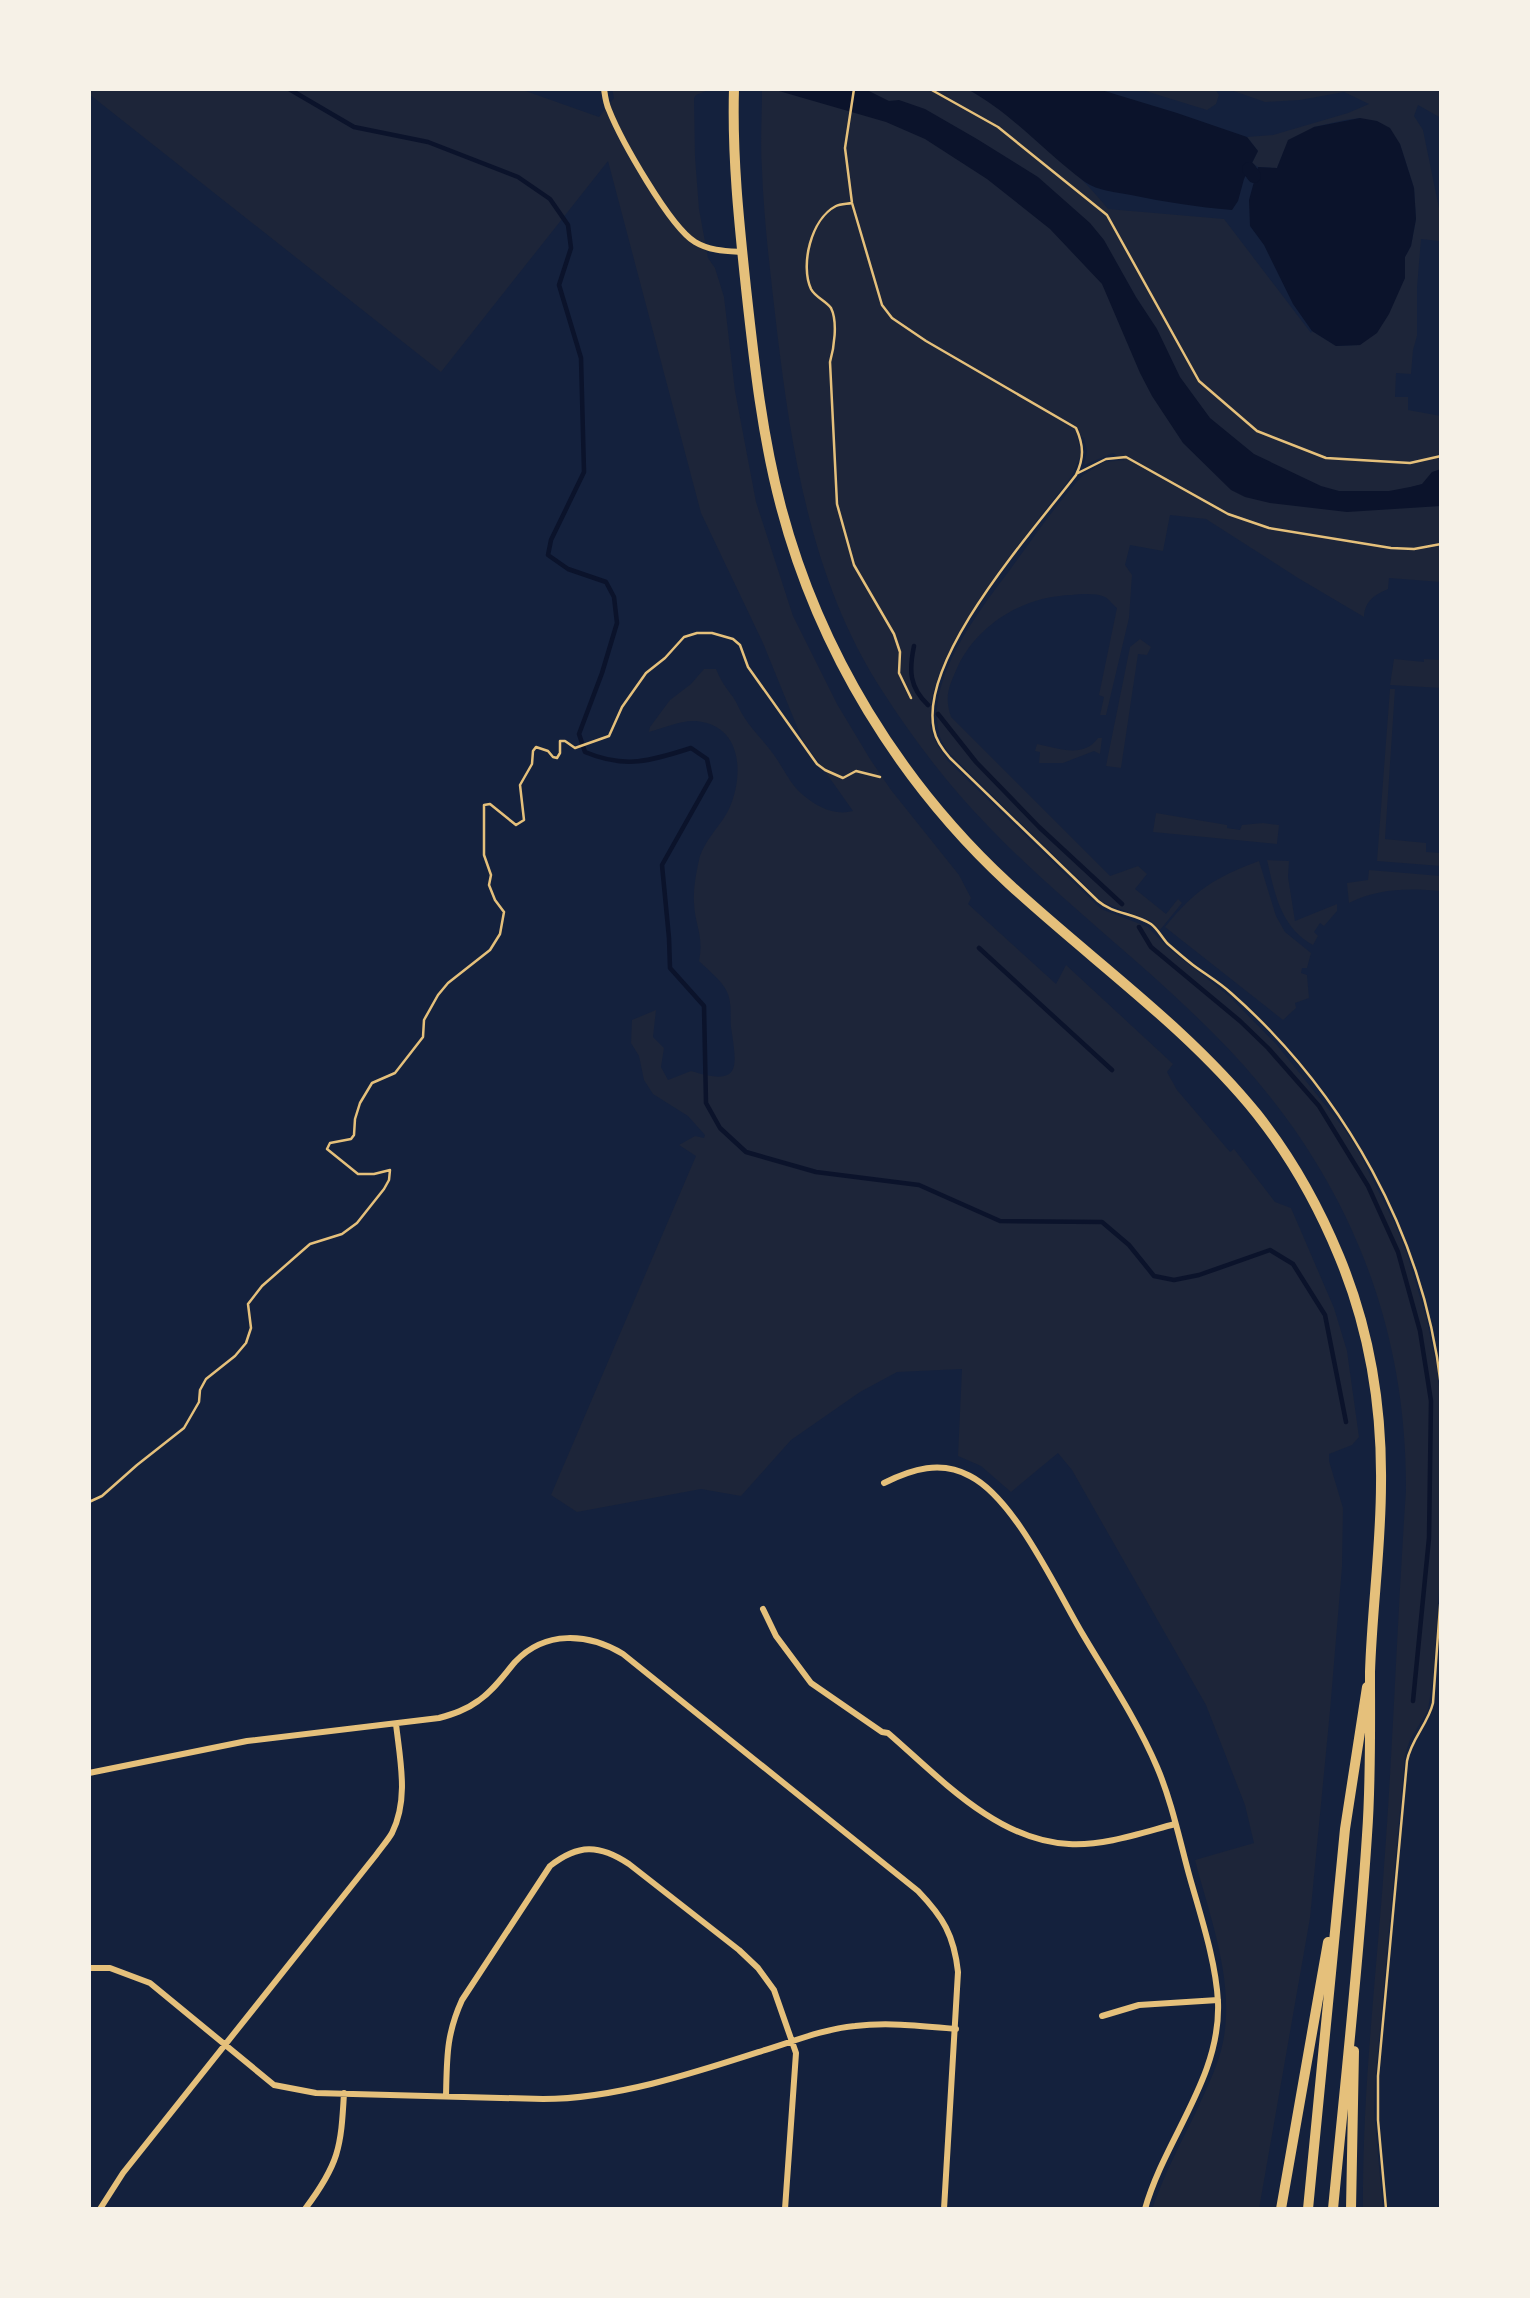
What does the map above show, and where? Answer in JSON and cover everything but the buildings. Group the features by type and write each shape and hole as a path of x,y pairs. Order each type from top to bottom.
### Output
{"highway":[{"path":"734,89 733,115 743,252 762,416 781,507 814,602 842,665 873,720 930,799 980,856 1184,1038 1235,1088 1262,1121 1307,1188 1327,1229 1360,1317 1374,1382 1379,1423 1381,1505 1370,1670 1368,1825 1333,2209"},
{"path":"1308,2209 1340,1879 1355,1751 1370,1670"},
{"path":"1281,2209 1340,1879"},
{"path":"1351,2209 1356,1963"}],"street":[{"path":"604,89 608,109 676,225 704,247 718,251 743,252"},
{"path":"884,1483 918,1469 946,1467 970,1475 993,1492 1020,1527 1134,1720 1158,1768 1201,1919 1218,2000 1217,2032 1204,2080 1152,2185 1144,2209"},
{"path":"763,1609 776,1636 811,1684 882,1732 888,1733 980,1811 1016,1833 1069,1844 1096,1843 1175,1824"},
{"path":"89,1773 247,1741 439,1718 461,1711 492,1690 527,1651 545,1642 559,1638 583,1638 609,1646 623,1654 918,1891 939,1913 956,1954 958,1972 944,2209"},
{"path":"100,2209 123,2173 392,1832 400,1808 402,1786 396,1724"},
{"path":"446,2096 448,2041 451,2024 462,2000 550,1866 566,1853 598,1849 615,1855 739,1950 758,1968 774,1990 796,2053 785,2209"},
{"path":"89,1968 110,1968 150,1983 274,2085 316,2093 562,2099 605,2094 694,2072 791,2042 855,2026 906,2025 956,2029"},
{"path":"1102,2016 1139,2005 1218,2000"},
{"path":"304,2209 325,2182 338,2156 344,2093"}],"path":[{"path":"854,89 845,148 852,203 882,305 892,318 926,341 1076,428 1082,442 1083,453 1076,475 995,582 955,641 942,670 935,696 933,715 937,739 950,758 1098,901 1108,909 1151,924 1170,945 1232,994 1285,1048 1319,1090 1357,1143 1400,1228 1426,1305 1441,1386"},
{"path":"930,89 998,127 1107,215 1199,381 1257,431 1326,458 1410,463 1441,456"},
{"path":"852,203 836,205 820,221 811,243 806,270 812,291 831,309 836,343 830,362 837,504 854,565 894,634 900,652 899,673 911,698"},
{"path":"1076,475 1100,461 1126,457 1228,513 1269,528 1391,548 1414,549 1441,544"},
{"path":"89,1502 102,1496 184,1428 199,1402 200,1390 206,1379 235,1356 246,1343 251,1328 248,1304 262,1286 310,1244 342,1234 357,1223 384,1189 390,1170 358,1174 327,1149 330,1143 351,1139 360,1103 372,1083 395,1073 423,1037 424,1020 438,995 448,983 490,950 500,934 503,912 489,885 491,875 484,855 484,805 490,804 516,825 521,824 524,820 520,786 532,764 536,747 557,758 560,741 565,741 575,748 609,736 622,706 636,686 684,637 696,633 712,633 733,639 740,645 748,667 817,764 844,778 856,771 880,778"},
{"path":"1387,2209 1378,2120 1378,2076 1406,1771 1409,1750 1430,1714 1433,1703 1441,1593"}],"shaded area":[{"path":"89,89 520,89 599,117 614,98 612,89 711,89 694,98 699,209 708,258 715,268 724,297 735,391 756,502 793,616 837,704 891,790 959,875 971,898 968,904 1056,984 1066,965 1173,1064 1167,1072 1177,1090 1230,1152 1234,1149 1275,1202 1291,1208 1334,1308 1347,1351 1359,1437 1352,1445 1329,1454 1343,1508 1342,1567 1310,1918 1259,2209 1152,2209 1215,2069 1226,2019 1226,1996 1219,1950 1195,1860 1254,1843 1245,1805 1206,1705 1072,1470 1058,1453 1011,1492 981,1466 958,1456 962,1369 897,1372 860,1392 791,1440 741,1496 701,1489 577,1512 551,1495 696,1156 679,1145 695,1136 704,1138 705,1135 688,1116 653,1094 644,1080 639,1056 631,1043 632,1020 656,1010 653,1037 664,1048 661,1067 668,1080 691,1071 720,1077 728,1075 734,1063 729,998 723,985 699,961 700,937 694,898 701,853 725,816 734,796 738,768 736,754 723,732 712,725 690,721 649,732 650,727 670,700 691,684 704,669 716,669 747,722 798,791 827,809 853,811 802,739 763,643 701,513 608,161 441,372 89,94"},
{"path":"762,89 967,89 1005,112 1043,143 1079,176 1108,209 1224,219 1311,333 1312,331 1336,346 1360,345 1405,278 1405,257 1411,246 1416,219 1414,188 1400,144 1360,118 1345,120 1314,127 1284,151 1277,168 1258,167 1252,163 1258,151 1247,137 1273,135 1348,113 1369,104 1344,92 1300,100 1265,102 1228,89 1441,89 1441,118 1418,105 1414,116 1423,130 1440,213 1439,241 1421,239 1417,336 1411,374 1396,373 1395,397 1408,397 1408,410 1441,416 1441,582 1389,578 1388,589 1371,599 1364,617 1206,519 1170,515 1163,551 1130,545 1125,565 1132,575 1129,618 1106,715 1100,715 1104,697 1099,695 1117,608 1105,597 1080,594 1037,600 1005,615 978,637 958,666 950,686 948,703 951,717 1110,876 1138,866 1147,874 1135,889 1166,914 1178,899 1182,903 1160,930 1151,921 1102,902 948,752 940,736 937,711 949,664 961,641 989,597 1049,516 1083,475 1104,462 1125,460 1113,453 1084,465 1087,451 1084,438 1077,435 1081,455 1071,477 1005,563 959,633 942,668 932,700 931,729 948,761 1101,909 1148,927 1168,948 1229,996 1277,1045 1356,1147 1407,1254 1426,1317 1441,1402 1441,1559 1433,1678 1428,1710 1410,1740 1405,1755 1375,2084 1374,2111 1383,2209 1363,2209 1363,2163 1389,1795 1406,1490 1403,1424 1394,1361 1379,1300 1357,1242 1330,1186 1297,1133 1258,1082 1187,1007 1043,879 974,811 932,762 883,692 859,651 823,564 809,518 790,425 764,210"},
{"path":"772,89 859,89 889,101 899,100 925,109 1038,177 1090,223 1104,240 1157,329 1180,377 1210,418 1254,454 1321,486 1339,491 1389,491 1410,487 1422,484 1432,472 1441,469 1441,506 1347,512 1270,503 1245,497 1231,490 1183,443 1140,373 1102,284 1050,229 987,179 925,139 886,122"},
{"path":"967,89 1098,89 1247,137 1258,151 1232,210 1107,191 1085,182 999,109"},
{"path":"1139,89 1215,89 1219,95 1216,104 1207,110"},
{"path":"1360,118 1377,121 1390,128 1400,144 1414,188 1416,219 1411,246 1405,257 1405,278 1389,314 1377,333 1360,345 1336,346 1312,331 1293,304 1264,245 1250,226 1249,200 1258,167 1277,168 1288,140 1314,127"},
{"path":"1140,639 1151,647 1147,655 1138,654 1121,768 1106,766 1130,647"},
{"path":"1394,659 1424,662 1424,659 1441,660 1441,688 1390,685"},
{"path":"1390,689 1395,689 1385,839 1426,843 1426,852 1441,853 1441,866 1377,861"},
{"path":"1102,738 1100,754 1094,751 1063,763 1039,763 1040,752 1035,751 1037,744 1078,750"},
{"path":"1156,813 1227,825 1227,828 1240,830 1242,825 1279,825 1277,844 1153,832"},
{"path":"1267,860 1289,861 1288,877 1295,921 1337,904 1337,911 1324,926 1320,923 1314,932 1318,936 1313,945 1302,938 1286,919 1277,898"},
{"path":"1259,861 1276,916 1285,932 1311,953 1307,968 1302,968 1301,973 1307,975 1309,998 1295,1003 1296,1008 1283,1020 1165,927 1206,887"},
{"path":"1369,870 1441,876 1441,891 1394,890 1371,894 1349,903 1347,883 1368,880"}],"waterway":[{"path":"289,89 354,127 428,142 518,177 550,199 568,225 571,248 559,285 581,358 584,472 551,540 548,555 568,569 606,582 614,597 617,623 579,734 585,752 626,762 663,757 691,748 707,759 711,778 662,865 670,968 704,1006 706,1103 720,1128 746,1152 816,1172 919,1185 1000,1221 1102,1222 1129,1245 1154,1276 1174,1280 1199,1275 1270,1250 1293,1264 1325,1315 1346,1422"},
{"path":"1249,169 1254,176"},
{"path":"914,646 912,678 917,692 928,705"},
{"path":"938,714 976,762 1039,827 1122,904"},
{"path":"1139,927 1151,947 1240,1021 1268,1048 1319,1106 1368,1186 1398,1252 1420,1331 1431,1401 1429,1538 1413,1701"},
{"path":"979,948 1112,1070"}]}
